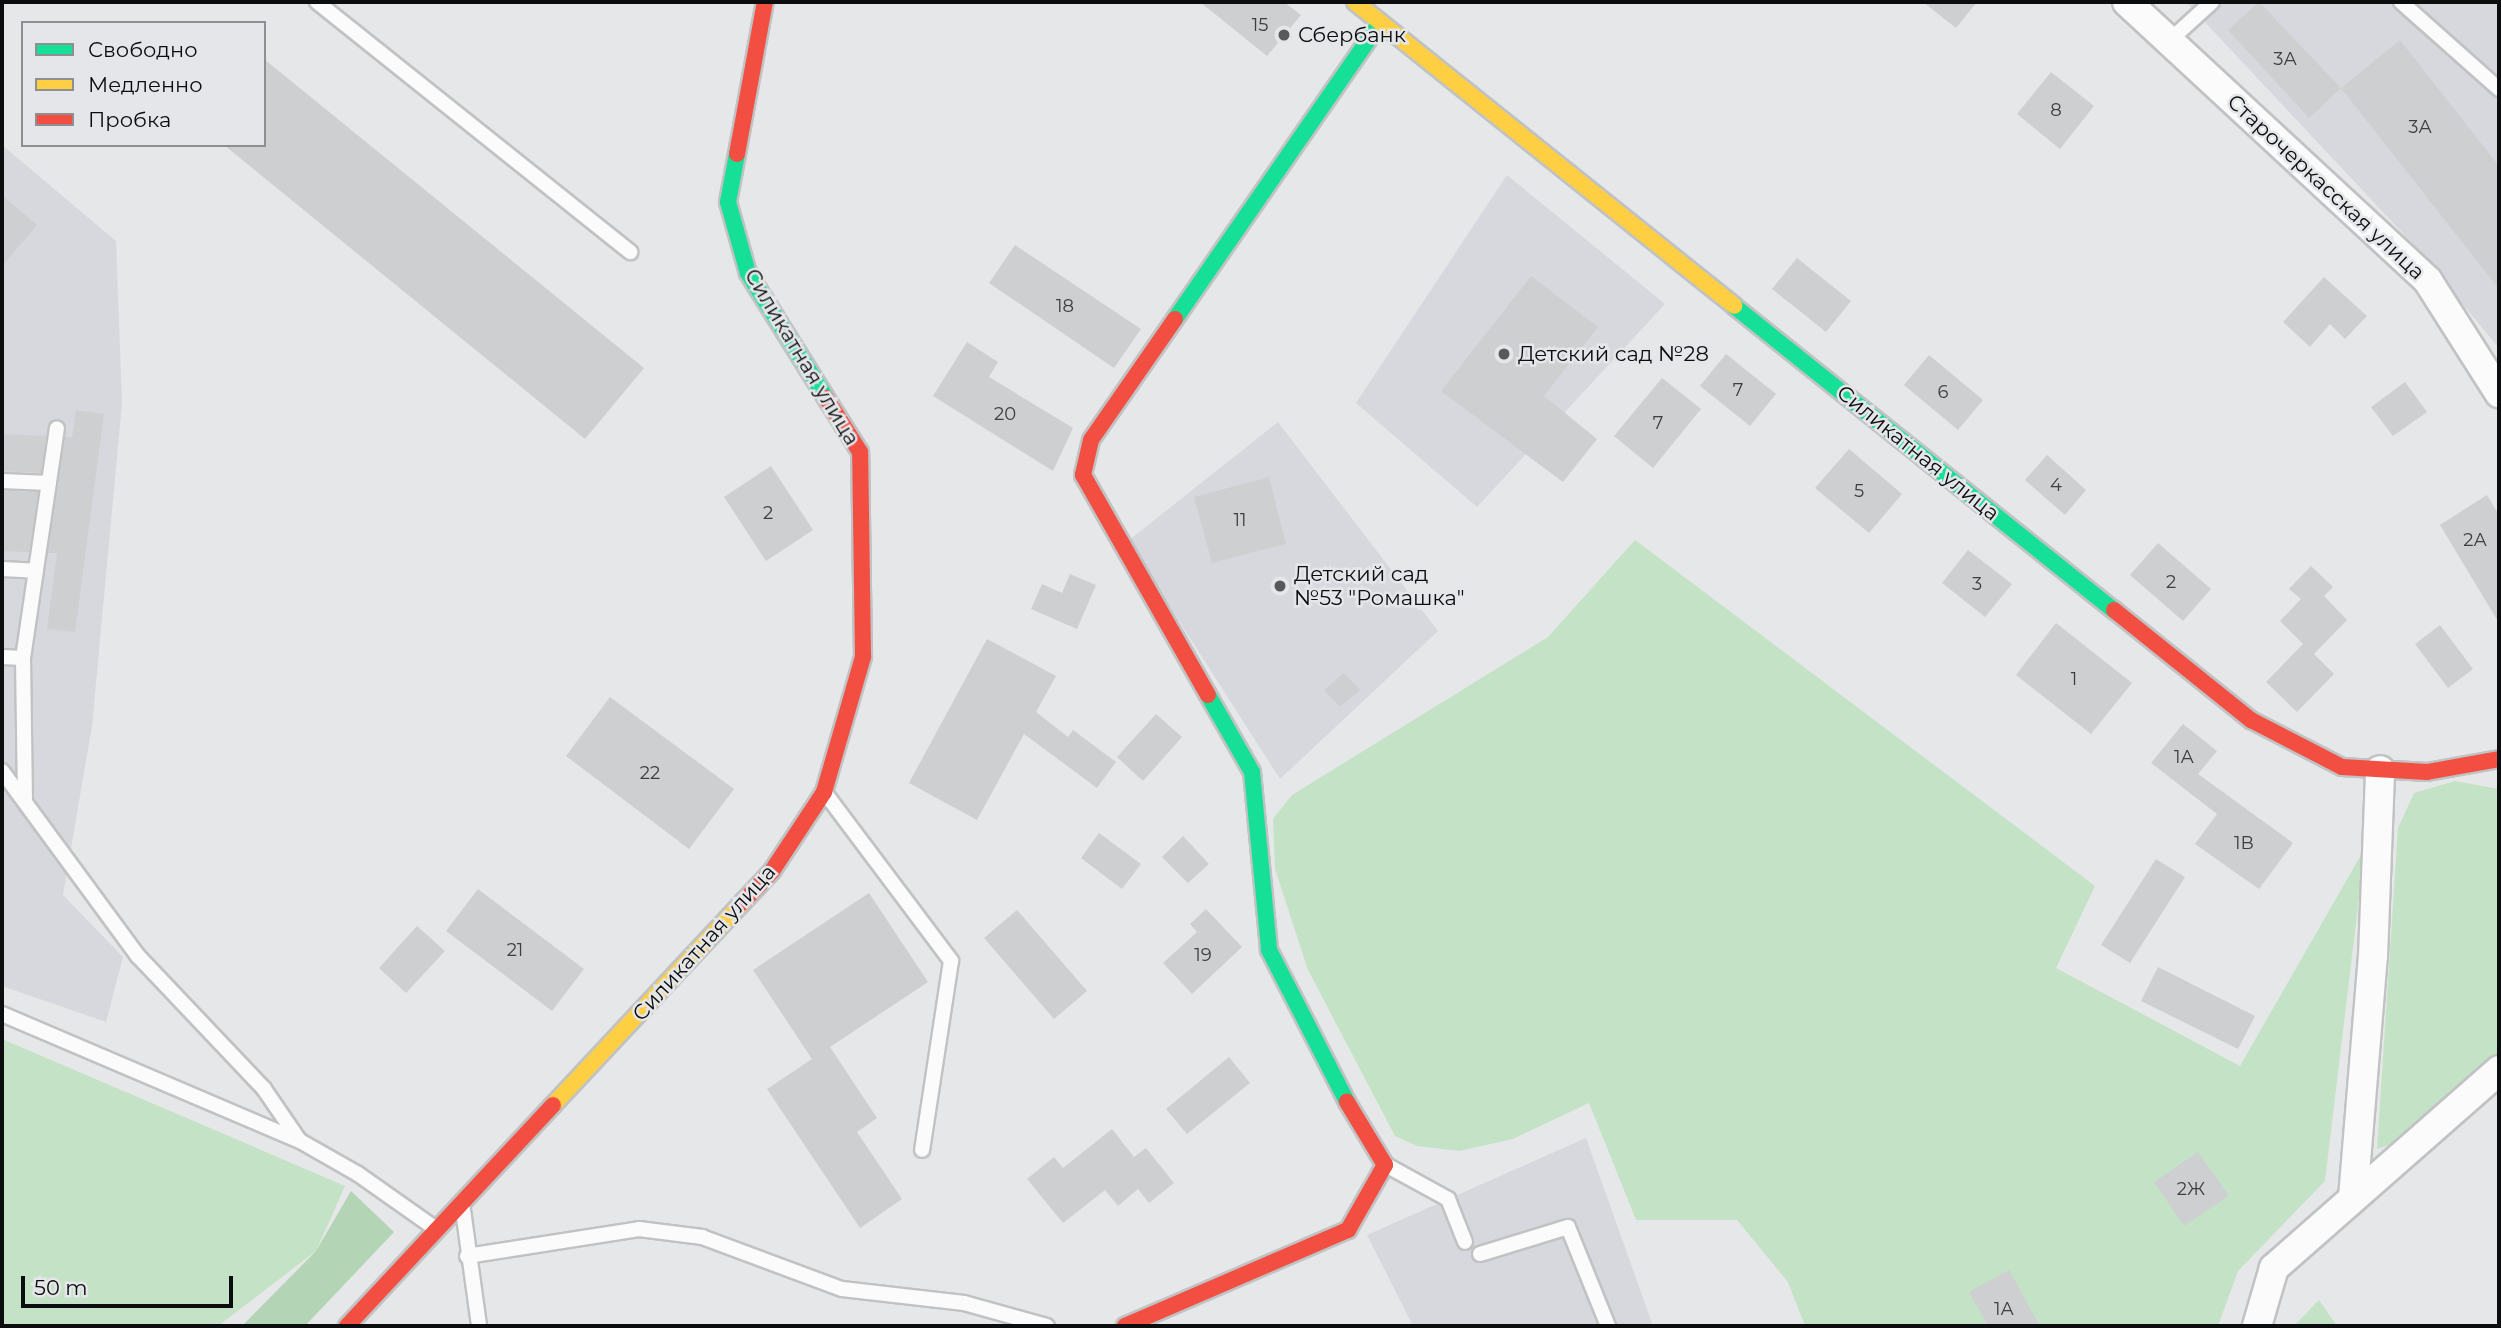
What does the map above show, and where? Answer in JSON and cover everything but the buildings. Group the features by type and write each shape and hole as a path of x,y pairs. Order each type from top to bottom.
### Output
{"street":[{"name":"Силикатная улица","path":"347,1326 772,871 824,792 863,657 860,452 748,273 728,202 765,2"},
{"name":"Силикатная улица","path":"1354,2 2251,720 2342,767 2427,772 2489,765 2499,759"},
{"name":"Старочеркасская улица","path":"2127,2 2428,281 2499,393"},
{"path":"1125,1326 1348,1230 1385,1165 1317,1052 1269,950 1252,772 1083,475 1091,440 1381,23"},
{"path":"2353,1198 2373,956 2380,770"},
{"path":"2257,1326 2274,1268 2499,1070"}],"lane":[{"path":"317,2 630,252"},
{"path":"2169,41 2212,2"},
{"path":"2401,2 2499,89"},
{"path":"26,803 23,658 57,428"},
{"path":"2,481 49,483"},
{"path":"2,569 36,571"},
{"path":"2,657 23,658"},
{"path":"2,771 138,956 264,1089 300,1141"},
{"path":"824,792 951,961 922,1150"},
{"path":"2,1014 300,1141 358,1174 437,1230"},
{"path":"1385,1165 1448,1199 1465,1242"},
{"path":"463,1202 467,1256 479,1326"},
{"path":"1480,1254 1567,1227 1608,1326"},
{"path":"467,1256 652,1231 702,1237 842,1289 964,1303 1047,1326"}],"shaded area":[{"path":"2186,2 2499,2 2499,348 2412,243"},
{"path":"2,145 116,241 122,403 92,726 63,895 123,957 106,1022 2,986"},
{"name":"Детский сад №28","path":"1507,175 1665,304 1477,507 1356,403"},
{"name":"Детский сад №53 \"Ромашка\"","path":"1278,422 1438,631 1280,779 1128,541"},
{"path":"1586,1138 1653,1326 1413,1326 1367,1235"}],"green space":[{"path":"1635,540 2095,886 2056,968 2240,1066 2365,848 2325,1181 2238,1271 2218,1326 1805,1326 1788,1282 1737,1220 1636,1220 1589,1103 1513,1139 1459,1151 1417,1146 1395,1136 1308,970 1275,869 1273,819 1292,795 1548,637"},
{"path":"2455,781 2499,789 2499,1053 2393,1144 2377,1149 2398,828 2414,793"},
{"path":"2,1039 345,1186 316,1251 218,1326 2,1326"},
{"path":"351,1191 394,1232 305,1326 242,1326 316,1251"},
{"path":"2319,1300 2337,1326 2294,1326"}],"traffic: fast":[{"path":"1175,319 1380,23"},
{"path":"737,154 728,202 748,273 826,398"},
{"path":"1734,306 2114,610"},
{"path":"1208,695 1252,772 1269,950 1347,1102"}],"traffic: slow":[{"path":"1355,2 1734,306"},
{"path":"553,1105 742,903"}],"traffic: jam":[{"path":"737,154 765,2"},
{"path":"1175,319 1091,440 1083,475 1208,695"},
{"path":"742,903 772,871 824,792 863,657 860,452 826,398"},
{"path":"2114,610 2251,720 2342,767 2427,772 2499,759"},
{"path":"1125,1326 1348,1230 1385,1165 1347,1102"},
{"path":"347,1326 553,1105"}],"place":[{"name":"Сбербанк","path":"1284,35"},
{"name":"Детский сад №28","path":"1504,354"},
{"name":"Детский сад №53 \"Ромашка\"","path":"1280,586"}]}
